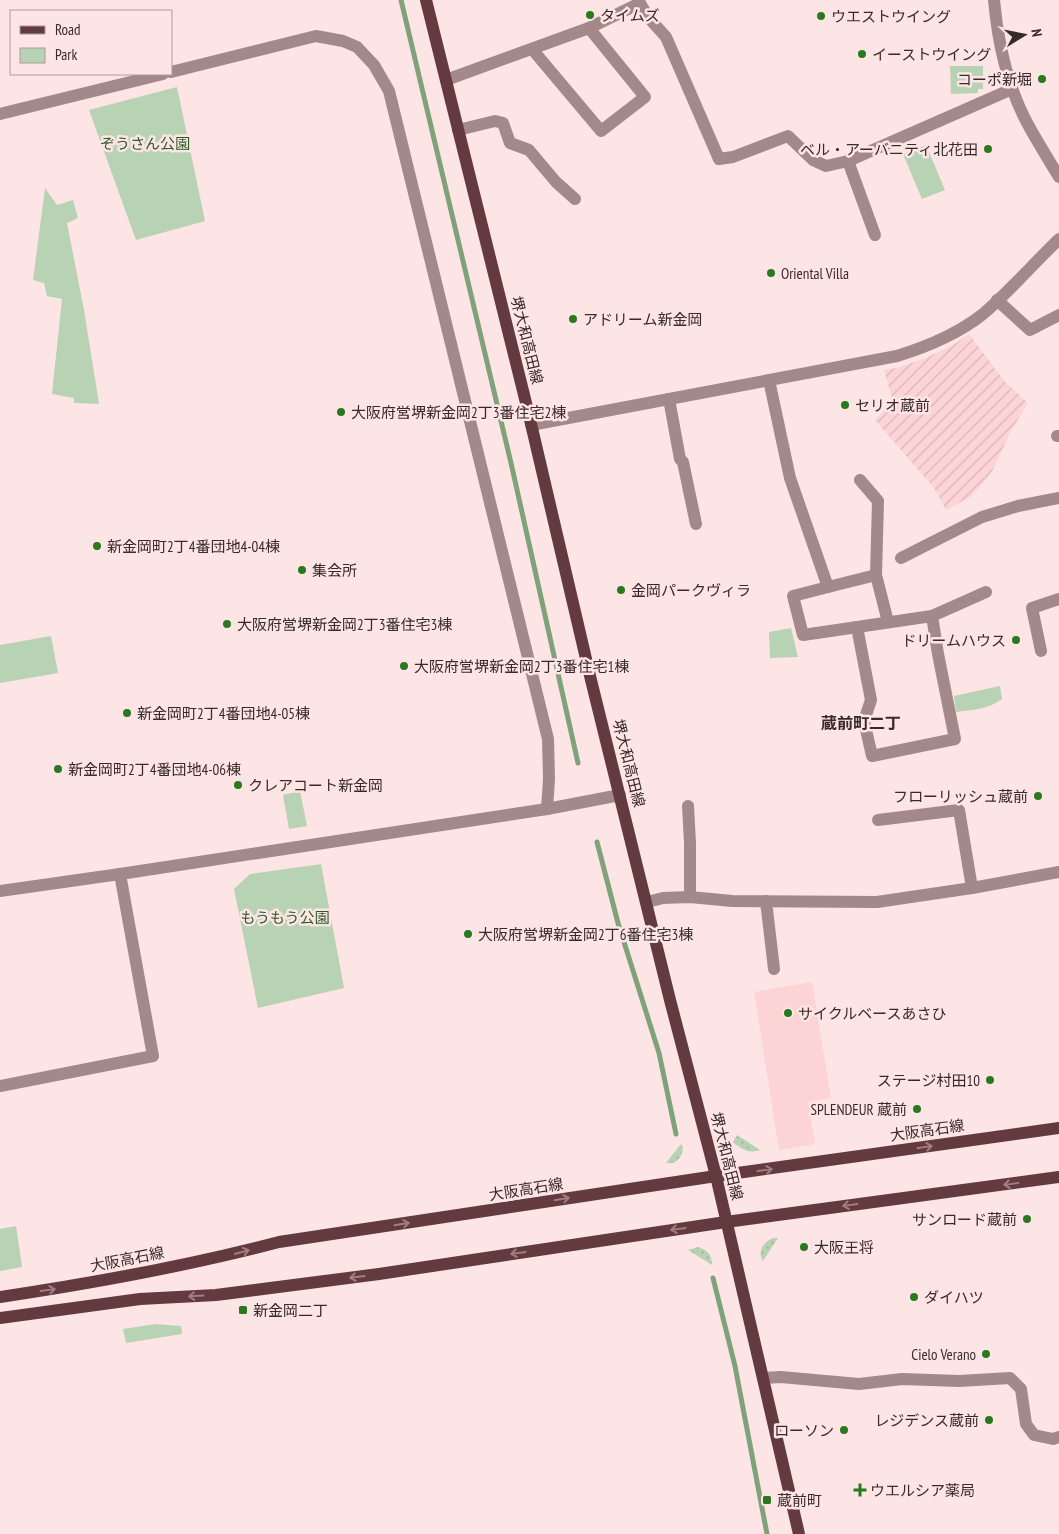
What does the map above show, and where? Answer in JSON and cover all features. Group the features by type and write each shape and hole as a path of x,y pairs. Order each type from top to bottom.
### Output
{"main road":[{"name":"堺大和高田線","path":"426,0 532,425 591,680 670,1000 716,1176 799,1534"},
{"name":"大阪高石線","path":"0,1297 141,1274 223,1257 279,1242 716,1176 1059,1128"},
{"path":"0,1318 140,1299 216,1295 379,1274 726,1222 1059,1177"}],"street":[{"path":"994,0 1003,61 1012,89 1030,129 1059,177"},
{"path":"446,80 589,28 640,3 648,16 666,37 719,159 733,157 788,136 813,160 826,166 848,162 1012,89"},
{"path":"532,49 601,130 644,97 589,28"},
{"path":"172,72 316,36 343,41 357,47 374,65 389,91 548,739 549,779 547,809"},
{"path":"0,114 159,75"},
{"path":"458,130 495,121 503,123 510,143 529,150 556,182 575,199"},
{"path":"848,162 875,235"},
{"path":"532,425 897,356 919,349 982,315 1059,238"},
{"path":"997,300 1030,330 1059,315"},
{"path":"770,380 790,478 828,587"},
{"path":"669,399 680,458 684,462 696,524"},
{"path":"860,480 878,501 876,575 888,622"},
{"path":"901,558 982,517 1018,506 1059,498"},
{"path":"876,575 793,596 803,635 932,616 986,592"},
{"path":"1041,651 1032,608 1059,599"},
{"path":"857,627 871,700 864,721 872,756 956,739 932,616"},
{"path":"0,891 547,809 620,795"},
{"path":"688,806 690,897"},
{"path":"878,820 959,810 972,888"},
{"path":"647,902 663,898 690,897 732,901 877,902 972,888 1059,872"},
{"path":"0,1086 153,1056 120,874"},
{"path":"766,901 774,969"},
{"path":"764,1378 781,1377 858,1384 902,1379 959,1381 1010,1378 1021,1389 1026,1424 1034,1435 1053,1439 1059,1437"}],"shaded area":[{"path":"969,334 1005,382 1028,403 1011,431 993,470 985,481 970,497 946,510 934,488 875,420 893,401 884,370 926,358 953,345"},
{"path":"812,982 831,1098 808,1102 815,1144 779,1150 754,992"}],"green space":[{"path":"950,66 983,66 983,89 978,89 978,93 951,94"},
{"name":"ぞうさん公園","path":"177,87 205,221 136,240 89,110"},
{"path":"926,145 945,190 922,199 903,154"},
{"path":"45,188 57,205 73,200 78,218 67,223 84,310 99,404 74,403 74,398 52,394 62,299 47,296 44,283 33,280"},
{"path":"791,628 798,657 770,658 769,632"},
{"path":"51,636 58,673 0,683 0,645"},
{"path":"1000,686 1002,699 992,705 980,709 956,712 954,696"},
{"path":"300,791 307,826 289,829 283,795"},
{"name":"もうもう公園","path":"321,864 344,988 258,1008 234,889 250,874"},
{"path":"737,1135 760,1150 749,1151 739,1147 733,1142"},
{"path":"681,1144 683,1150 681,1157 673,1163 666,1163"},
{"path":"16,1226 22,1267 0,1271 0,1229"},
{"path":"773,1238 778,1238 763,1261 761,1257 762,1247"},
{"path":"698,1247 708,1253 712,1265 688,1250"},
{"path":"156,1324 181,1326 182,1334 126,1343 123,1329"}],"waterway":[{"path":"401,0 511,463 578,763"},
{"path":"597,842 618,923 659,1053 676,1134"},
{"path":"713,1278 735,1366 767,1534"}],"place":[{"name":"タイムズ","path":"590,15"},
{"name":"ウエストウイング","path":"821,16"},
{"name":"イーストウイング","path":"862,54"},
{"name":"コーポ新堀","path":"1042,79"},
{"name":"ベル・アーバニティ北花田","path":"988,149"},
{"name":"Oriental Villa","path":"771,273"},
{"name":"アドリーム新金岡","path":"573,319"},
{"name":"セリオ蔵前","path":"845,405"},
{"name":"大阪府営堺新金岡2丁3番住宅2棟","path":"341,412"},
{"name":"新金岡町2丁4番団地4-04棟","path":"97,546"},
{"name":"集会所","path":"302,570"},
{"name":"金岡パークヴィラ","path":"621,590"},
{"name":"大阪府営堺新金岡2丁3番住宅3棟","path":"227,624"},
{"name":"ドリームハウス","path":"1016,640"},
{"name":"大阪府営堺新金岡2丁3番住宅1棟","path":"404,666"},
{"name":"新金岡町2丁4番団地4-05棟","path":"127,713"},
{"name":"新金岡町2丁4番団地4-06棟","path":"58,769"},
{"name":"クレアコート新金岡","path":"238,785"},
{"name":"フローリッシュ蔵前","path":"1038,796"},
{"name":"大阪府営堺新金岡2丁6番住宅3棟","path":"468,934"},
{"name":"サイクルベースあさひ","path":"788,1013"},
{"name":"ステージ村田10","path":"990,1080"},
{"name":"SPLENDEUR 蔵前","path":"917,1109"},
{"name":"サンロード蔵前","path":"1027,1219"},
{"name":"大阪王将","path":"804,1247"},
{"name":"ダイハツ","path":"914,1297"},
{"name":"新金岡二丁","path":"243,1310"},
{"name":"Cielo Verano","path":"986,1354"},
{"name":"レジデンス蔵前","path":"989,1420"},
{"name":"ローソン","path":"844,1430"},
{"name":"ウエルシア薬局","path":"860,1490"},
{"name":"蔵前町","path":"767,1500"}],"district":[{"name":"蔵前町二丁","path":"861,723"}]}
